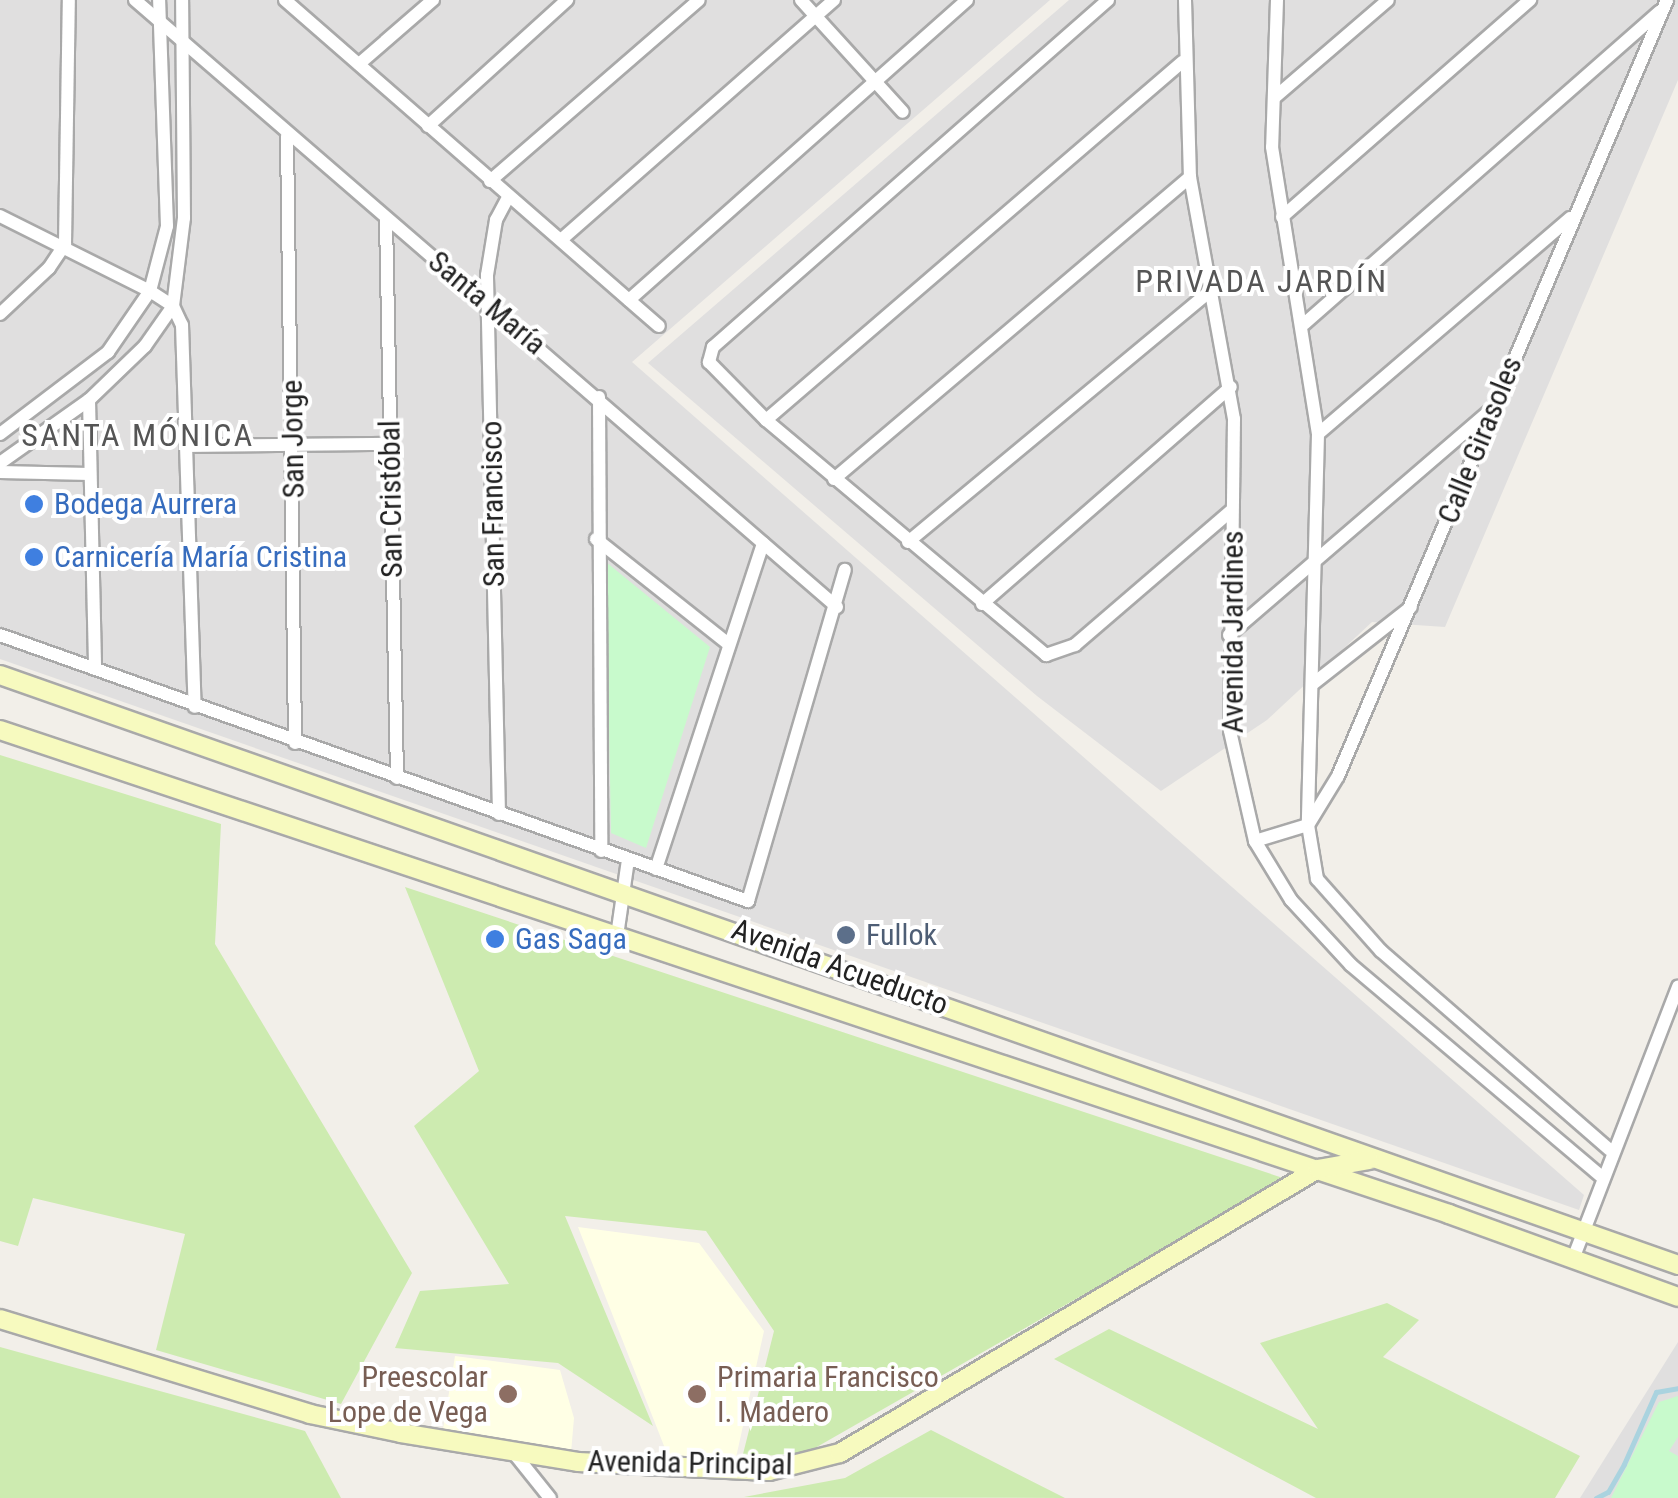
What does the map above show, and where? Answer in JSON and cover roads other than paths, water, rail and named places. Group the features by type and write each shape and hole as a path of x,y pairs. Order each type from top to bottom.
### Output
{"street":[{"path":"0,314 49,268 65,244 68,0"},
{"name":"Santa María","path":"135,0 182,38 287,136 599,397 837,607"},
{"path":"0,434 108,352 150,290 167,226 159,0"},
{"path":"0,463 89,400 144,346 173,306 183,236 182,0"},
{"path":"359,64 432,0"},
{"path":"428,126 567,0"},
{"path":"490,181 700,0"},
{"path":"801,0 903,112"},
{"path":"562,238 834,0"},
{"path":"629,300 967,0"},
{"path":"1108,0 714,348 710,362 766,420 1036,651 1056,655 1232,510"},
{"name":"Avenida Jardines","path":"1185,0 1182,62 1190,177 1231,386 1230,731 1255,841 1291,900 1352,965 1601,1176"},
{"path":"1277,0 1272,147 1304,324 1318,434 1308,826 1323,892 1381,951 1610,1150"},
{"path":"1274,98 1388,0"},
{"path":"1282,217 1530,0"},
{"path":"290,1 508,198 562,238 660,326"},
{"path":"1304,324 1666,3"},
{"name":"Calle Girasoles","path":"1308,826 1338,776 1414,605 1491,410 1666,3"},
{"path":"766,420 1182,62"},
{"name":"San Jorge","path":"287,136 294,447 294,743"},
{"path":"834,479 1190,177"},
{"name":"San Francisco","path":"499,814 489,246 508,198"},
{"path":"1318,434 1575,214"},
{"path":"0,216 65,244 173,306 187,343 196,708"},
{"name":"San Cristóbal","path":"386,219 397,778"},
{"path":"908,542 1210,291"},
{"path":"982,604 1231,386"},
{"path":"599,397 596,539 601,850"},
{"path":"89,400 95,669"},
{"path":"1228,635 1491,410"},
{"path":"190,446 390,444"},
{"path":"0,472 90,474"},
{"path":"596,539 727,643"},
{"path":"656,869 727,643 763,543"},
{"path":"0,635 294,743 748,901 845,570"},
{"path":"1314,683 1414,605"},
{"name":"Avenida Acueducto","path":"0,675 623,890 1678,1265"},
{"path":"0,719 8,733"},
{"name":"Avenida Acueducto","path":"8,733 1318,1169 1678,1297"},
{"path":"1255,841 1308,826"},
{"path":"617,936 628,860"},
{"path":"1573,1259 1610,1150 1678,987"},
{"path":"1318,1169 1338,1161 1386,1161"},
{"name":"Avenida Principal","path":"0,1320 310,1414 514,1452 727,1470 807,1464 888,1425 1318,1169"},
{"path":"514,1452 550,1498"}],"waterway":[{"path":"1596,1498 1608,1492 1624,1464 1656,1392 1678,1388"}],"place":[{"name":"Bodega Aurrera","path":"34,504"},
{"name":"Carnicería María Cristina","path":"34,557"},
{"name":"Fullok","path":"846,935"},
{"name":"Gas Saga","path":"495,939"},
{"name":"Preescolar Lope de Vega","path":"508,1394"},
{"name":"Primaria Francisco I. Madero","path":"697,1394"}],"district":[{"name":"PRIVADA JARDÍN","path":"1262,281"},
{"name":"SANTA MÓNICA","path":"138,435"}]}
